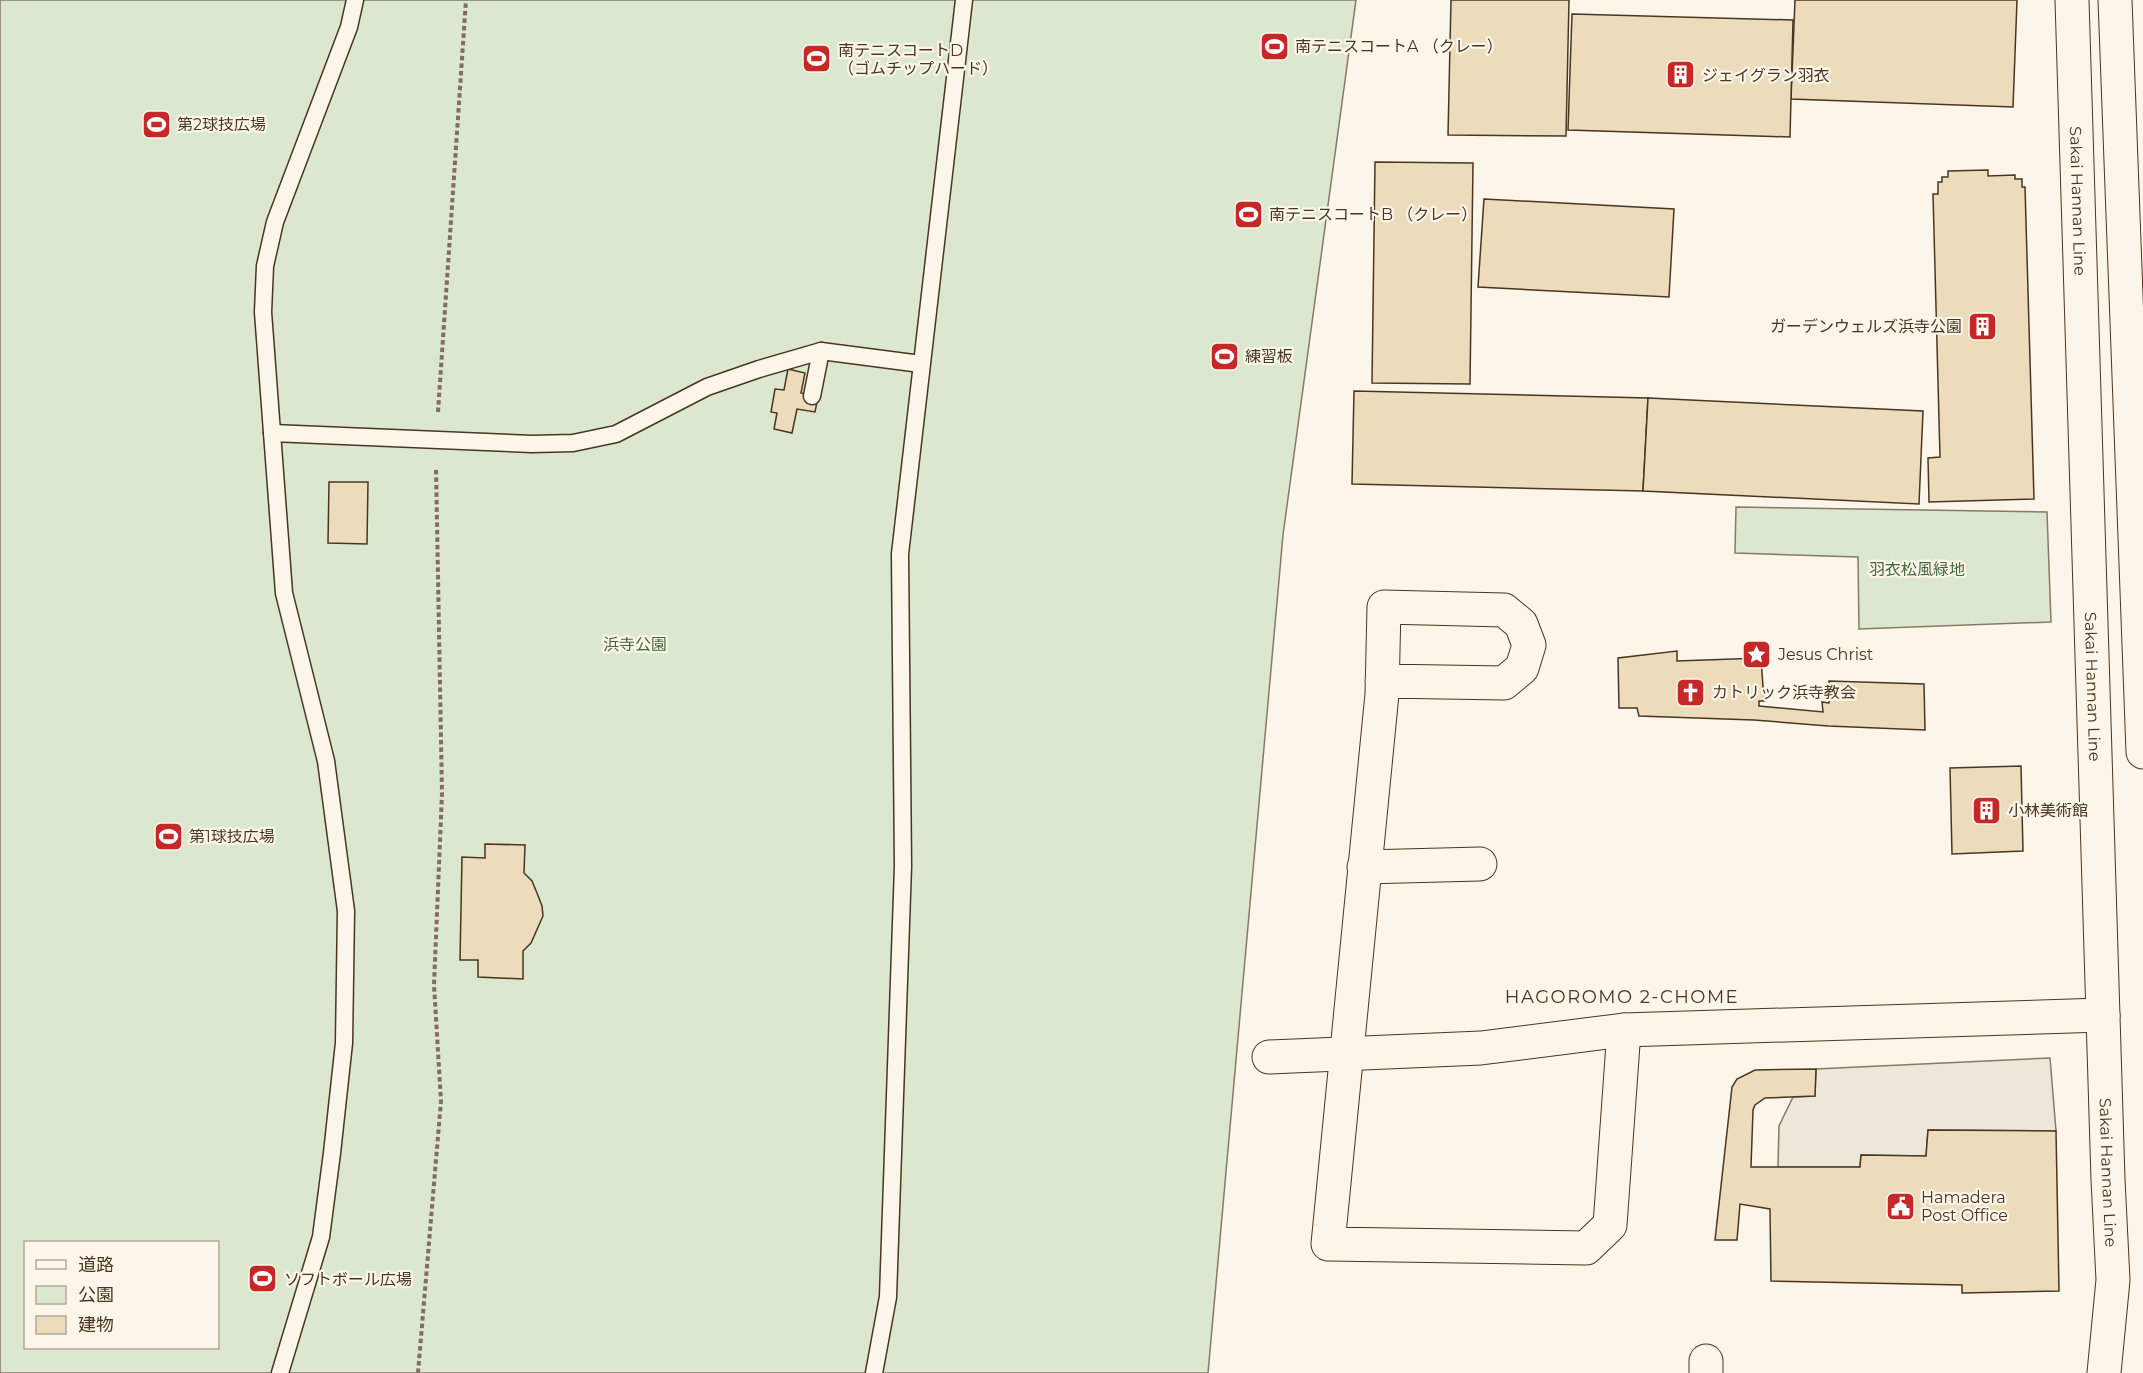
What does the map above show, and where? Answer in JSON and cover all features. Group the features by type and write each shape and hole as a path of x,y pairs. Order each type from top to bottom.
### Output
{"main road":[{"name":"Sakai Hannan Line","path":"2072,0 2113,1280 2104,1373"},
{"path":"2115,0 2143,752"},
{"path":"1382,681 1328,1244 1586,1248 1610,1225 1624,1030"},
{"path":"1365,867 1480,864"},
{"path":"1269,1058 1481,1048 1624,1030 2103,1015"}],"lane":[{"path":"280,1373 302,1304 322,1226 344,1042 346,911 326,762 284,593 263,312 265,266 275,222 349,27 355,0"},
{"path":"874,1373 888,1297 903,866 900,554 964,0"},
{"path":"272,433 436,441 573,443 616,434 707,387 821,351 921,364"},
{"path":"812,396 821,351"}],"path":[{"path":"418,1373 441,1101 434,985 442,793 436,441 466,0"}],"green space":[{"name":"浜寺公園","path":"0,0 1356,0 1283,535 1208,1373 0,1373"},
{"name":"羽衣松風緑地","path":"1736,507 2047,512 2051,622 1859,629 1858,557 1735,553"}],"shaded area":[{"path":"2050,1058 2056,1131 1928,1130 1926,1156 1861,1155 1860,1167 1778,1167 1779,1126 1793,1097 1815,1096 1816,1069"}],"building":[{"path":"1451,0 1569,0 1566,136 1448,135"},
{"name":"ジェイグラン羽衣","path":"1795,0 2017,0 2013,107 1791,99"},
{"name":"ジェイグラン羽衣","path":"1572,14 1793,20 1790,137 1568,130"},
{"path":"1375,162 1473,163 1470,384 1372,383"},
{"name":"ガーデンウェルズ浜寺公園","path":"1988,170 1988,176 2015,175 2015,179 2022,179 2022,187 2025,187 2034,499 1929,502 1928,458 1940,457 1933,194 1938,194 1938,182 1942,182 1942,177 1948,177 1948,171"},
{"path":"1484,199 1674,209 1669,297 1478,287"},
{"path":"788,369 805,373 801,393 818,397 815,412 797,409 792,433 774,429 777,413 771,412 775,389 784,390"},
{"path":"1354,391 1648,398 1643,491 1352,484"},
{"path":"1648,398 1923,411 1919,504 1643,491"},
{"path":"329,482 368,482 367,544 328,543"},
{"name":"カトリック浜寺教会","path":"1677,651 1677,661 1761,658 1764,701 1759,701 1759,706 1823,712 1822,702 1829,703 1829,681 1924,684 1925,730 1639,716 1637,708 1619,708 1618,658"},
{"name":"小林美術館","path":"2021,766 2023,851 1952,854 1950,768"},
{"path":"485,844 525,845 524,873 532,881 542,906 543,916 531,943 523,951 523,979 478,977 478,960 460,960 462,857 485,858"},
{"path":"1816,1069 1815,1096 1765,1098 1755,1105 1751,1167 1860,1167 1861,1155 1926,1156 1928,1130 2056,1131 2059,1291 1962,1293 1962,1285 1771,1281 1770,1209 1740,1204 1737,1240 1715,1240 1732,1087 1737,1079 1755,1070"}],"place":[{"name":"南テニスコートA （クレー）","path":"1274,46"},
{"name":"南テニスコートD （ゴムチップハード）","path":"817,59"},
{"name":"ジェイグラン羽衣","path":"1681,75"},
{"name":"第2球技広場","path":"156,124"},
{"name":"南テニスコートB （クレー）","path":"1248,214"},
{"name":"ガーデンウェルズ浜寺公園","path":"1983,326"},
{"name":"練習板","path":"1224,356"},
{"name":"Jesus Christ","path":"1757,654"},
{"name":"カトリック浜寺教会","path":"1691,692"},
{"name":"小林美術館","path":"1987,810"},
{"name":"第1球技広場","path":"168,836"},
{"name":"Hamadera Post Office","path":"1900,1206"},
{"name":"ソフトボール広場","path":"263,1279"}],"district":[{"name":"HAGOROMO 2-CHOME","path":"1622,997"}]}
